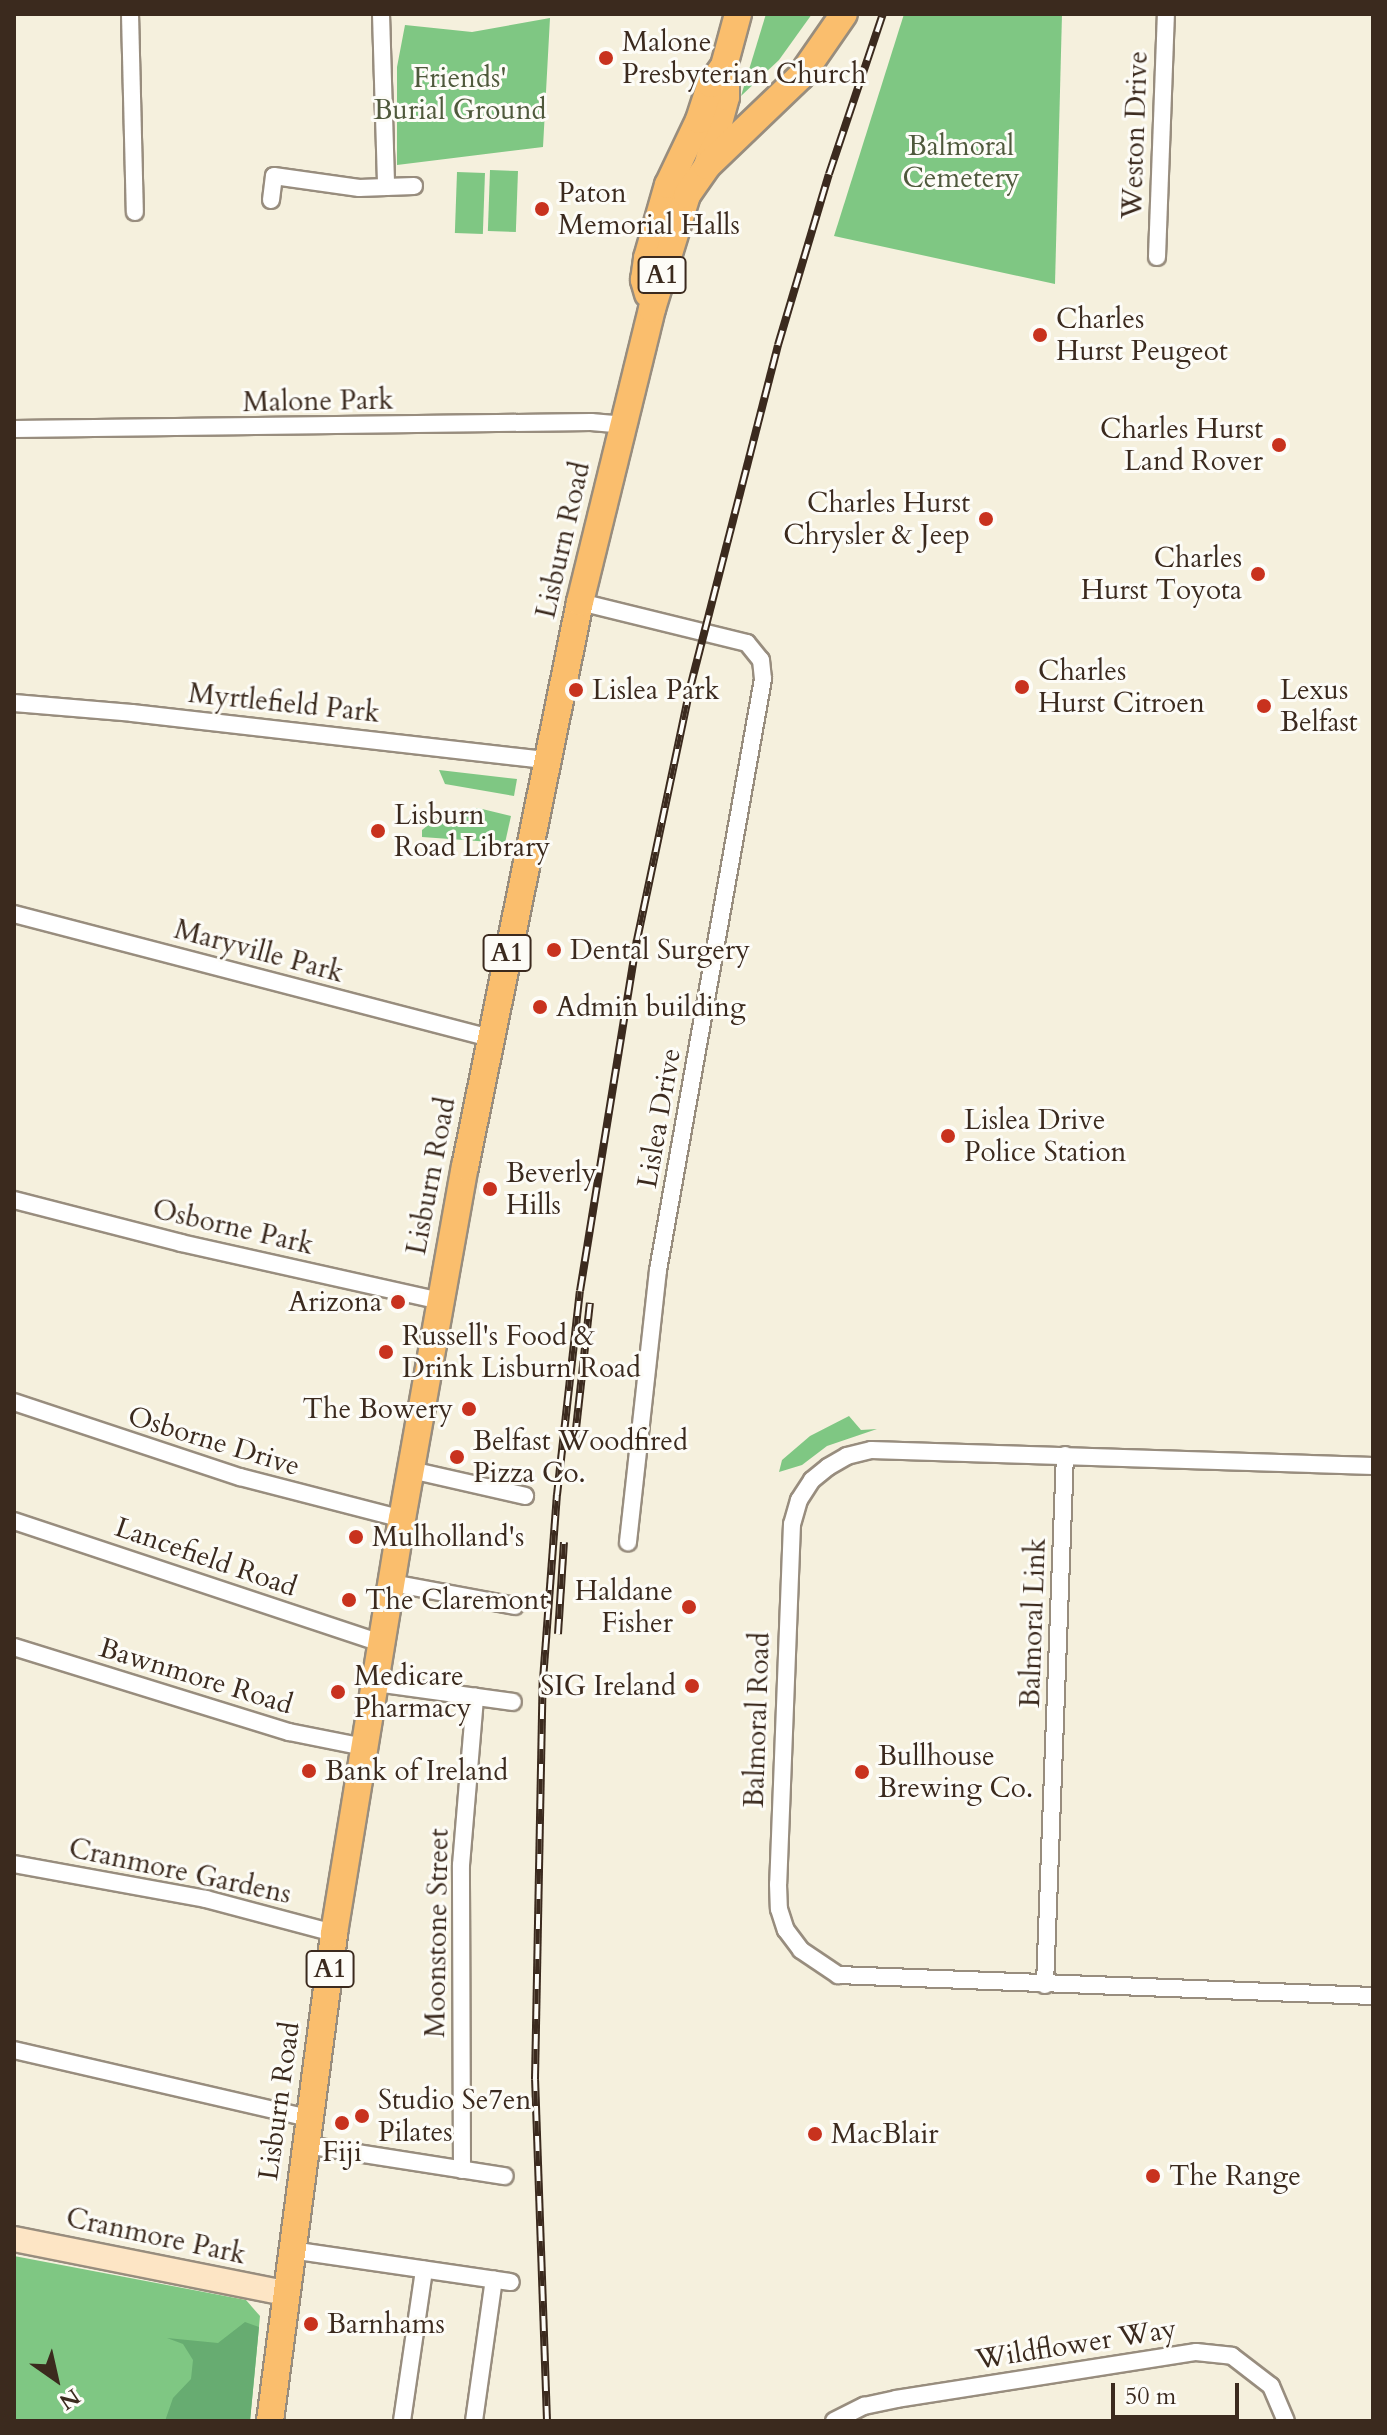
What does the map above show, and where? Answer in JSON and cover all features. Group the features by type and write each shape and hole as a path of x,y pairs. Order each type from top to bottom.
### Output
{"main road":[{"name":"Lisburn Road","path":"270,2421 334,1933 402,1519 490,1038 580,602 652,309 683,204 707,166 801,76 844,14"},
{"name":"A1","path":"707,166 726,97 724,66 731,20"},
{"name":"A1","path":"652,309 644,280 658,215 711,84 724,66"}],"street":[{"path":"130,14 135,212"},
{"path":"381,14 386,187"},
{"name":"Weston Drive","path":"1157,257 1166,14"},
{"path":"271,200 274,176 359,188 414,186"},
{"name":"Malone Park","path":"14,429 591,422 623,425"},
{"name":"Lislea Drive","path":"580,602 747,643 761,660 763,679 658,1270 628,1542"},
{"name":"Myrtlefield Park","path":"14,703 132,713 547,760"},
{"name":"Maryville Park","path":"14,914 490,1038"},
{"name":"Osborne Park","path":"14,1200 181,1243 440,1301"},
{"name":"Osborne Drive","path":"14,1402 240,1477 402,1519"},
{"name":"Balmoral Road","path":"1373,1466 871,1450 847,1456 828,1467 812,1480 799,1500 792,1524 785,1647 779,1909 786,1930 801,1950 838,1975 1373,1996"},
{"name":"Balmoral Link","path":"1045,1985 1065,1455"},
{"path":"411,1470 525,1496"},
{"name":"Lancefield Road","path":"14,1521 381,1643"},
{"path":"392,1583 515,1606"},
{"name":"Bawnmore Road","path":"14,1647 289,1732 364,1747"},
{"path":"375,1683 513,1702"},
{"name":"Moonstone Street","path":"462,2170 461,1865 475,1697"},
{"name":"Cranmore Gardens","path":"14,1864 206,1899 334,1933"},
{"path":"14,2050 309,2118"},
{"path":"306,2145 505,2176"},
{"name":"Cranmore Park","path":"14,2239 285,2293"},
{"path":"291,2250 502,2281 474,2421"},
{"path":"402,2421 424,2270"},
{"name":"Wildflower Way","path":"839,2418 896,2399 1196,2352 1232,2356 1271,2386 1286,2421"}],"green space":[{"path":"766,14 812,14 779,60 741,96"},
{"name":"Balmoral Cemetery","path":"904,14 1062,14 1055,284 834,236"},
{"name":"Friends' Burial Ground","path":"550,18 543,147 397,165 397,67 405,25 472,32"},
{"path":"490,170 518,171 516,232 488,231"},
{"path":"457,172 485,173 483,234 455,233"},
{"path":"439,770 517,779 514,796 445,784"},
{"path":"478,808 511,816 505,843 422,837 422,830 443,813"},
{"path":"849,1416 861,1430 877,1429 827,1446 802,1465 779,1472 782,1460 810,1436"},
{"path":"14,2256 246,2300 260,2316 250,2421 14,2421"},
{"path":"245,2322 259,2327 250,2421 165,2421 173,2398 191,2379 193,2360 183,2344 167,2338 218,2343"}],"railway":[{"path":"547,2421 535,2079 543,1680 557,1495 580,1291 637,940 690,688 778,345 829,174 883,14"},
{"path":"575,1438 590,1303"},
{"path":"558,1634 564,1542"}],"place":[{"name":"Malone Presbyterian Church","path":"606,58"},
{"name":"Paton Memorial Halls","path":"542,209"},
{"name":"Charles Hurst Peugeot","path":"1040,335"},
{"name":"Charles Hurst Land Rover","path":"1279,445"},
{"name":"Charles Hurst Chrysler & Jeep","path":"986,519"},
{"name":"Charles Hurst Toyota","path":"1258,574"},
{"name":"Charles Hurst Citroen","path":"1022,687"},
{"name":"Lislea Park","path":"576,690"},
{"name":"Lexus Belfast","path":"1264,706"},
{"name":"Lisburn Road Library","path":"378,831"},
{"name":"Dental Surgery","path":"554,950"},
{"name":"Admin building","path":"540,1007"},
{"name":"Lislea Drive Police Station","path":"948,1136"},
{"name":"Beverly Hills","path":"490,1189"},
{"name":"Arizona","path":"398,1302"},
{"name":"Russell's Food & Drink Lisburn Road","path":"386,1352"},
{"name":"The Bowery","path":"469,1409"},
{"name":"Belfast Woodfired Pizza Co.","path":"457,1457"},
{"name":"Mulholland's","path":"356,1537"},
{"name":"The Claremont","path":"349,1600"},
{"name":"Haldane Fisher","path":"689,1607"},
{"name":"SIG Ireland","path":"692,1686"},
{"name":"Medicare Pharmacy","path":"338,1692"},
{"name":"Bank of Ireland","path":"309,1771"},
{"name":"Bullhouse Brewing Co.","path":"862,1772"},
{"name":"Studio Se7en Pilates","path":"362,2116"},
{"name":"Fiji","path":"342,2123"},
{"name":"MacBlair","path":"815,2134"},
{"name":"The Range","path":"1153,2176"},
{"name":"Barnhams","path":"311,2324"}]}
